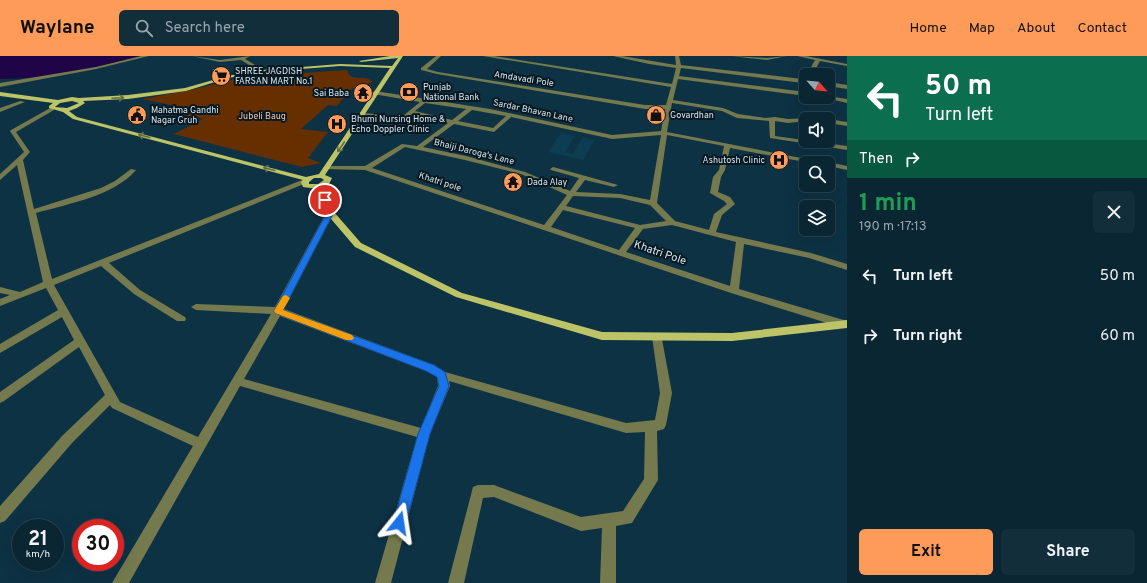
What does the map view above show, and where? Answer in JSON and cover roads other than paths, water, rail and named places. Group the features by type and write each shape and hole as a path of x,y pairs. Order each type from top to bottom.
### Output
{"main road":[{"path":"0,94 58,102 67,100 128,97 186,89 227,77 263,71 340,65 401,56"},
{"path":"322,176 392,66 401,56"},
{"path":"340,65 392,66"},
{"path":"0,99 64,110 75,118 306,180 310,186 325,185 328,178 322,176 311,177 306,180"},
{"path":"64,110 78,106 82,103 79,100"},
{"path":"52,107 58,102"},
{"path":"321,186 330,214 358,245 459,295 602,336 732,337 845,324"}],"street":[{"path":"0,85 96,68 147,56"},
{"path":"194,56 220,61 242,59 248,56"},
{"name":"Amdavadi Pole","path":"485,56 674,86"},
{"path":"615,56 649,63 799,79"},
{"path":"653,203 668,104 679,66 677,56"},
{"path":"733,56 767,59 785,56"},
{"path":"799,56 847,65"},
{"path":"430,57 438,57"},
{"name":"Amdavadi Pole","path":"438,57 423,69 433,72 645,107 668,104"},
{"path":"242,59 263,71"},
{"path":"814,68 818,60"},
{"path":"677,77 799,93"},
{"path":"782,78 783,91"},
{"path":"835,85 847,87"},
{"name":"Sardar Bhavan Lane","path":"375,93 510,115 612,137 652,136 664,133 728,145 767,144"},
{"path":"835,98 847,100"},
{"path":"362,115 404,118 424,101"},
{"path":"0,110 22,102"},
{"path":"668,104 723,110 737,116 765,120 799,120"},
{"path":"0,178 27,152 13,131 52,107"},
{"path":"418,148 471,108"},
{"path":"411,112 494,130 510,115"},
{"path":"767,144 772,119"},
{"path":"835,123 847,124"},
{"path":"767,144 847,148"},
{"path":"767,144 800,156"},
{"name":"Bhaiji Daroga's Lane","path":"366,168 404,145 466,158 523,174 571,194"},
{"path":"712,233 718,214 731,204 727,199 714,193 717,177 722,170 728,145"},
{"path":"19,159 48,283 116,405 201,444"},
{"path":"835,165 847,168"},
{"name":"Khatri pole","path":"326,168 366,168 546,228"},
{"path":"553,169 614,185"},
{"path":"0,170 8,170"},
{"path":"32,212 104,190 118,183 133,170"},
{"path":"546,228 583,177"},
{"path":"0,303 306,180"},
{"path":"571,194 620,196 653,203 672,223"},
{"path":"561,207 640,227 672,223 740,241 811,256 847,267"},
{"path":"120,583 278,311 330,214"},
{"path":"622,252 640,227"},
{"name":"Khatri Pole","path":"546,228 622,252 734,291 845,324"},
{"path":"734,291 740,241"},
{"path":"102,262 137,292 181,318"},
{"path":"0,290 21,295"},
{"path":"196,307 278,311 430,368 442,375 626,428 660,425 666,393 657,337"},
{"path":"0,349 64,311"},
{"path":"0,398 80,341"},
{"path":"383,583 424,434 444,386 442,375"},
{"path":"238,381 424,434"},
{"path":"0,516 80,426 94,411 111,397"},
{"path":"456,583 478,492 494,491 581,524 627,518 651,480 651,426"},
{"path":"608,583 609,520"}],"place":[{"name":"SHREE JAGDISH FARSAN MART No.1","path":"221,76"},
{"name":"Punjab National Bank","path":"409,92"},
{"name":"Sai Baba","path":"363,93"},
{"name":"Mahatma Gandhi Nagar Gruh","path":"137,115"},
{"name":"Govardhan","path":"656,115"},
{"name":"Bhumi Nursing Home & Echo Doppler Clinic","path":"337,124"},
{"name":"Ashutosh Clinic","path":"779,160"},
{"name":"Dada Alay","path":"513,182"}],"park label":[{"name":"Jubeli Baug","path":"262,116"}]}
